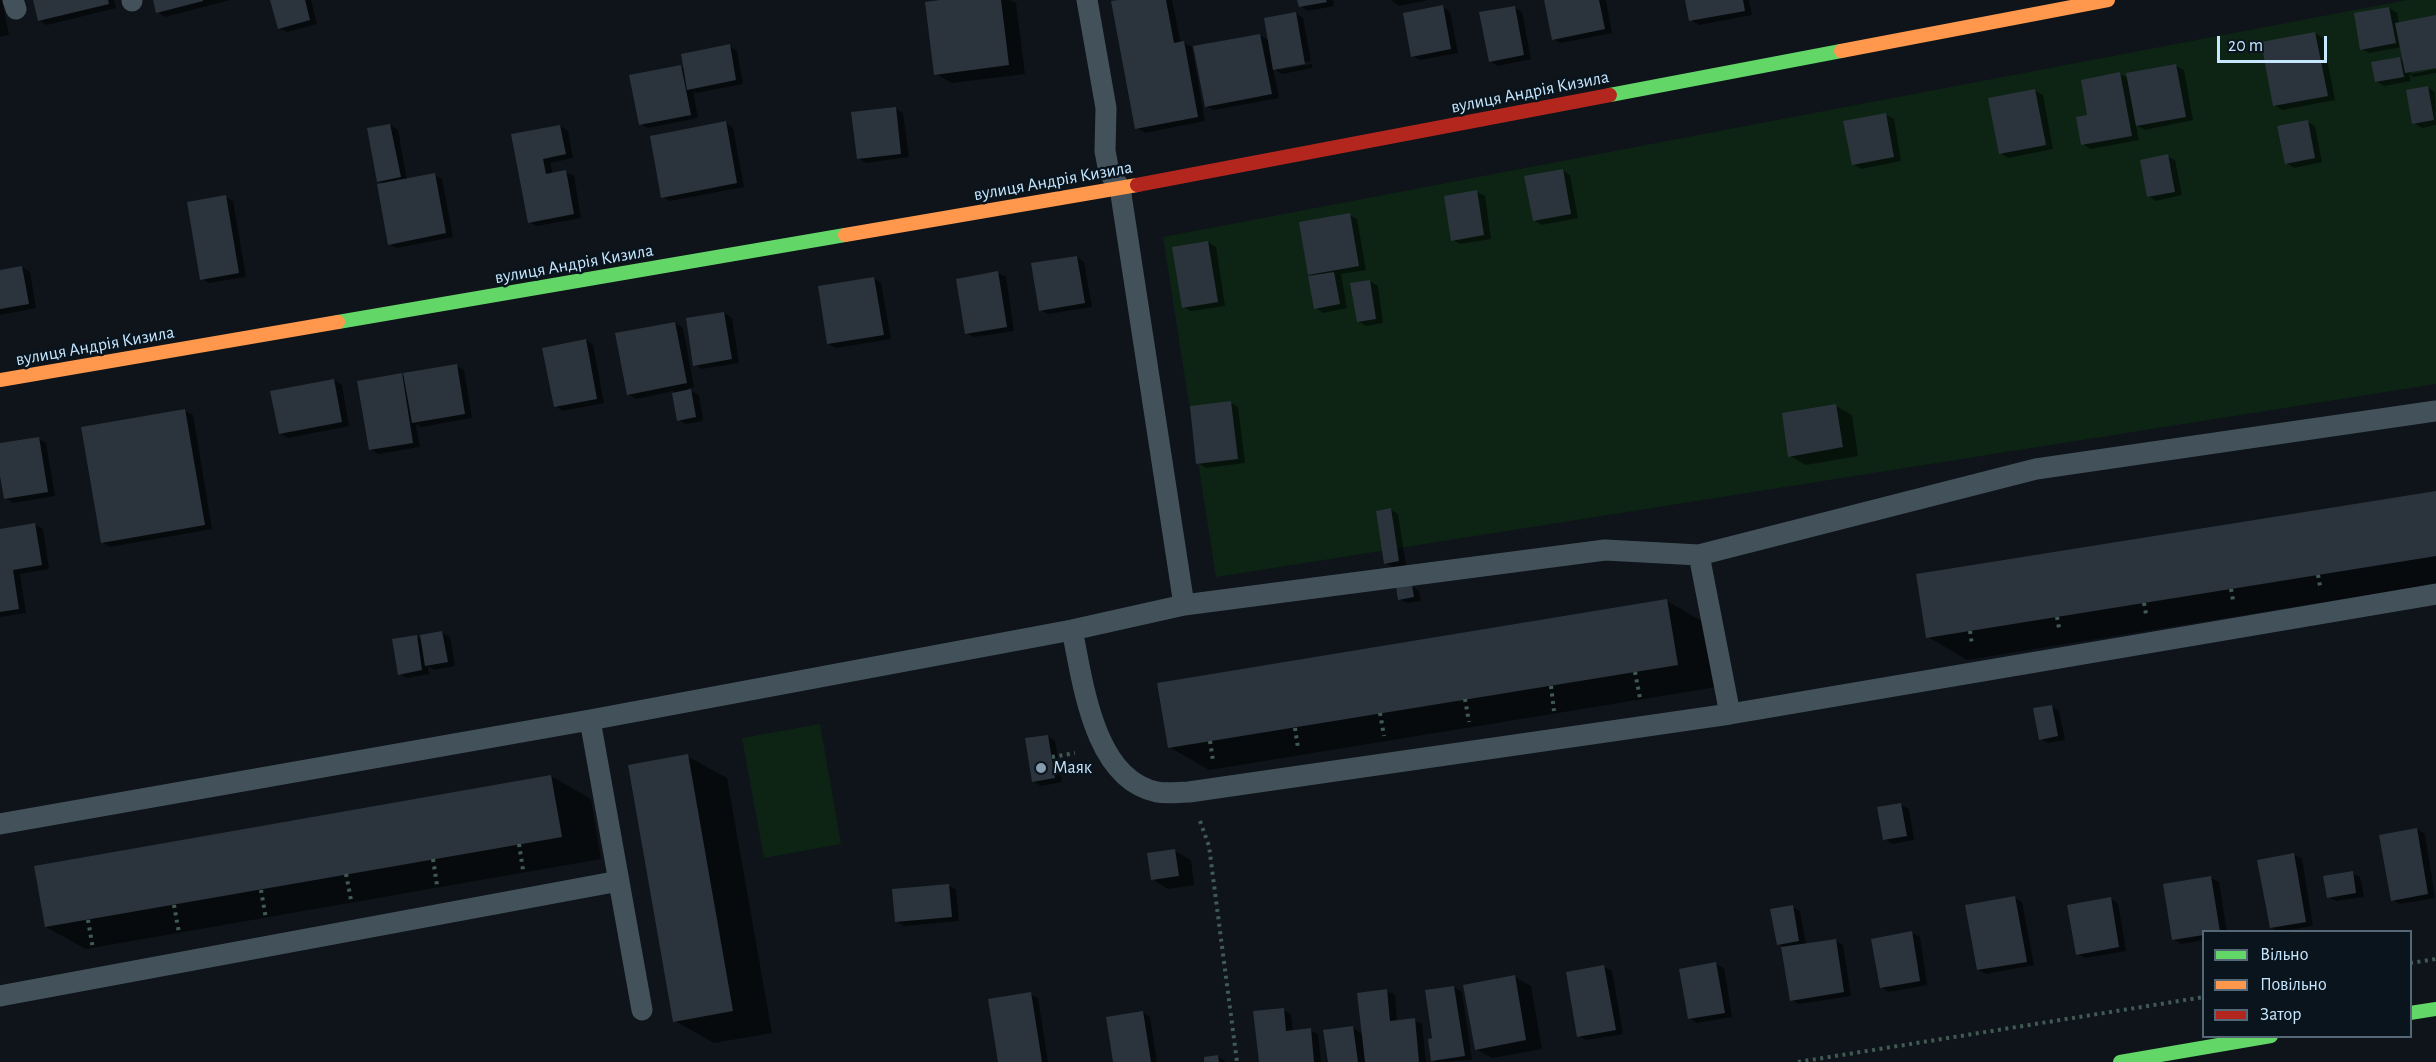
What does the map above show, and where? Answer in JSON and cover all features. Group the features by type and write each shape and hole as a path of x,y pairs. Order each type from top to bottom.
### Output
{"street":[{"name":"вулиця Андрія Кизила","path":"0,380 1120,188 2108,0"},
{"path":"2412,1013 2436,1009"},
{"path":"2120,1062 2259,1038"}],"lane":[{"path":"1088,0 1106,108 1105,151 1109,172 1120,188 1184,605"},
{"path":"0,824 590,720 1072,630 1184,605 1605,550 1699,555 2036,469 2436,411"},
{"path":"1699,555 1730,714"},
{"path":"1072,630 1089,714 1104,749 1130,781 1157,792 1189,792 1730,714 2436,594"},
{"path":"590,720 642,1010"},
{"path":"0,996 619,880"}],"path":[{"path":"1189,792 1209,846 1237,1062"},
{"path":"2412,963 2436,959"},
{"path":"1798,1062 2202,997"}],"green space":[{"path":"2407,0 2436,0 2436,384 1216,577 1163,237"},
{"path":"820,724 841,844 764,858 742,738"}],"building":[{"path":"33,0 108,0 109,4 38,21"},
{"path":"153,0 203,0 203,1 156,13"},
{"path":"270,0 305,0 310,20 278,29"},
{"path":"1001,0 1009,65 934,75 925,2"},
{"path":"1166,0 1174,43 1184,41 1198,117 1135,129 1111,1"},
{"path":"1297,0 1326,0 1327,2 1299,7"},
{"path":"1544,0 1599,0 1605,29 1552,40"},
{"path":"1685,0 1743,0 1745,11 1689,21"},
{"path":"1443,5 1451,49 1411,57 1403,13"},
{"path":"1515,6 1524,55 1489,62 1479,12"},
{"path":"2389,7 2396,43 2360,50 2354,13"},
{"path":"1296,12 1305,64 1273,70 1264,18"},
{"path":"2436,15 2436,68 2405,73 2395,23"},
{"path":"2315,32 2328,96 2273,106 2261,42"},
{"path":"1260,34 1272,94 1205,107 1193,46"},
{"path":"730,44 736,80 687,90 681,54"},
{"path":"2400,57 2404,77 2375,82 2371,62"},
{"path":"2176,64 2186,117 2136,126 2126,73"},
{"path":"681,65 691,115 639,125 629,75"},
{"path":"2120,72 2132,136 2081,145 2076,117 2087,115 2081,80"},
{"path":"2428,86 2434,120 2412,124 2406,90"},
{"path":"2035,89 2046,145 1999,154 1988,98"},
{"path":"896,107 901,154 857,159 851,112"},
{"path":"1886,113 1894,157 1852,165 1843,121"},
{"path":"2308,120 2315,158 2285,164 2277,126"},
{"path":"726,121 737,183 661,198 650,136"},
{"path":"390,124 401,177 377,182 367,128"},
{"path":"560,125 566,154 543,159 546,174 566,170 574,214 528,223 511,134"},
{"path":"2168,154 2175,192 2147,197 2140,160"},
{"path":"1563,169 1571,214 1533,221 1524,176"},
{"path":"435,173 446,233 388,245 377,184"},
{"path":"1477,190 1484,235 1451,241 1444,196"},
{"path":"226,195 239,273 200,280 187,202"},
{"path":"1350,213 1359,266 1308,275 1299,222"},
{"path":"1208,241 1218,302 1182,308 1172,247"},
{"path":"1077,256 1085,303 1039,311 1031,263"},
{"path":"22,266 29,304 0,309 0,270"},
{"path":"998,271 1007,327 965,334 956,279"},
{"path":"1334,272 1340,304 1314,309 1308,276"},
{"path":"874,277 884,335 827,344 818,286"},
{"path":"1370,280 1376,319 1357,322 1350,283"},
{"path":"724,312 732,359 693,366 686,318"},
{"path":"675,322 687,383 627,395 615,333"},
{"path":"586,339 597,399 554,407 542,348"},
{"path":"457,364 465,414 412,423 403,373"},
{"path":"402,373 413,443 369,450 357,381"},
{"path":"334,379 342,422 279,434 270,391"},
{"path":"691,389 696,417 677,421 672,393"},
{"path":"1231,401 1238,459 1196,464 1190,406"},
{"path":"1836,404 1843,447 1788,457 1782,413"},
{"path":"185,409 205,525 101,543 81,427"},
{"path":"39,437 48,492 4,499 0,476 0,443"},
{"path":"2436,491 2436,556 1926,638 1916,574"},
{"path":"1391,508 1399,561 1384,564 1376,511"},
{"path":"35,523 42,565 13,570 19,609 0,612 0,529"},
{"path":"1412,585 1414,597 1398,600 1396,587"},
{"path":"1667,599 1678,665 1168,748 1157,683"},
{"path":"442,631 448,662 425,666 420,635"},
{"path":"417,635 422,670 398,675 392,639"},
{"path":"2052,705 2058,736 2039,740 2033,708"},
{"name":"Маяк","path":"1048,735 1055,778 1032,782 1025,738"},
{"path":"688,754 733,1011 673,1022 628,765"},
{"path":"551,775 562,837 45,927 34,866"},
{"path":"1901,803 1907,836 1883,840 1877,807"},
{"path":"2417,828 2428,894 2391,901 2379,835"},
{"path":"1175,849 1179,876 1151,880 1147,853"},
{"path":"2294,853 2306,922 2270,928 2257,860"},
{"path":"2353,871 2356,893 2327,898 2323,876"},
{"path":"2211,876 2220,930 2202,930 2202,935 2172,940 2163,884"},
{"path":"949,884 952,917 895,922 892,889"},
{"path":"2015,896 2027,962 1977,970 1965,905"},
{"path":"2111,897 2119,947 2076,955 2067,905"},
{"path":"1793,905 1799,941 1777,945 1770,909"},
{"path":"1912,931 1920,981 1880,988 1871,939"},
{"path":"1836,939 1844,992 1790,1001 1781,947"},
{"path":"1716,962 1725,1013 1688,1019 1679,969"},
{"path":"1604,965 1616,1030 1577,1037 1566,972"},
{"path":"1515,975 1526,1040 1475,1050 1463,985"},
{"path":"1454,986 1465,1056 1431,1061 1428,1039 1432,1038 1425,990"},
{"path":"1387,989 1390,1021 1415,1018 1419,1062 1365,1062 1357,993"},
{"path":"1031,992 1042,1062 998,1062 988,999"},
{"path":"1284,1008 1286,1031 1311,1028 1314,1062 1259,1062 1253,1011"},
{"path":"1143,1011 1151,1062 1113,1062 1106,1017"},
{"path":"1353,1026 1358,1062 1328,1062 1323,1030"},
{"path":"1218,1055 1219,1062 1204,1062 1204,1057"}],"traffic: fast":[{"path":"1610,95 1841,51"},
{"path":"338,322 845,235"},
{"path":"2412,1013 2436,1009"},
{"path":"2120,1062 2259,1038"}],"traffic: slow":[{"path":"1841,51 2108,0"},
{"path":"845,235 1137,185"},
{"path":"0,380 338,322"}],"traffic: jam":[{"path":"1137,185 1610,95"}],"place":[{"name":"Маяк","path":"1041,768"}]}
